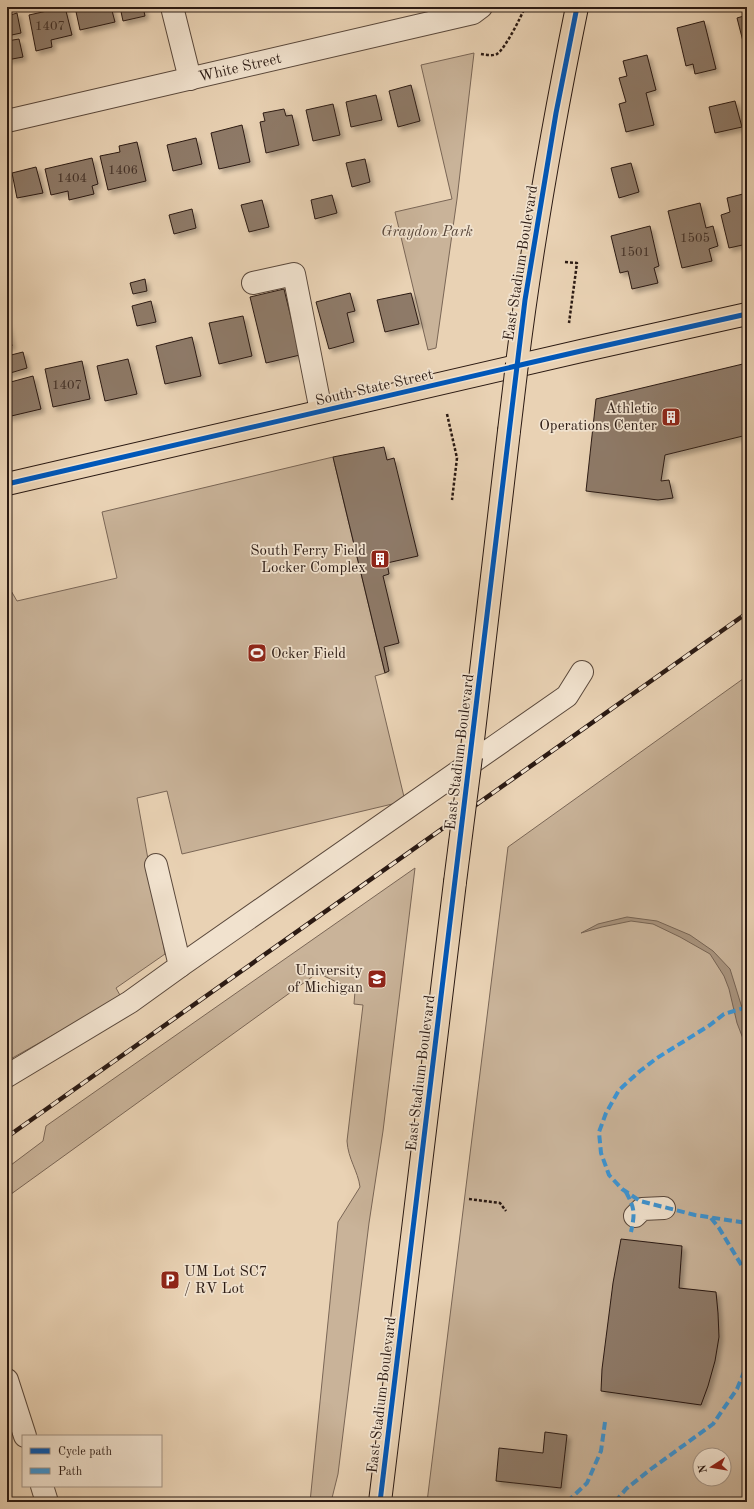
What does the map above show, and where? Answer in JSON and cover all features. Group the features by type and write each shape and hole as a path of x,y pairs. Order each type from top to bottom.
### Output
{"main road":[{"name":"East Stadium Boulevard","path":"380,1502 525,300 556,113 577,7"},
{"name":"South State Street","path":"7,484 580,351 747,314"}],"street":[{"path":"172,7 190,79"},
{"name":"White Street","path":"7,121 477,10"},
{"path":"253,283 294,274 321,411"},
{"path":"7,1076 130,1002 567,696 582,672"},
{"path":"156,865 180,966"},
{"path":"635,1216 642,1210 664,1208"},
{"path":"7,1380 25,1435"},
{"path":"42,1487 47,1502"}],"path":[{"path":"481,54 492,55 498,52 518,22 525,7"},
{"path":"565,262 577,263 569,323"},
{"path":"447,414 457,458 452,500"},
{"path":"469,1199 500,1203 506,1211"}],"green space":[{"name":"Graydon Park","path":"474,53 457,199 436,348 428,350 395,212 452,199 421,65"},
{"path":"333,457 385,673 375,676 405,801 182,854 167,791 137,798 165,954 116,988 121,997 7,1061 7,590 10,589 17,601 117,578 102,512"},
{"path":"747,676 747,1502 427,1502 508,847"},
{"path":"415,868 383,1131 369,1223 338,1474 331,1502 310,1502 338,1222 360,1187 349,1154 347,1141 363,1005 354,1004 355,991 322,975 316,974 7,1197 7,1168 43,1141 46,1126"}],"shaded area":[{"path":"627,917 657,921 690,935 713,951 730,969 747,1024 747,1049 737,1023 729,989 724,976 710,954 653,924 631,921 581,933 598,924"}],"building":[{"path":"65,7 72,35 51,40 52,47 36,51 29,15"},
{"path":"75,7 111,7 115,22 80,30"},
{"path":"120,7 143,7 145,16 123,21"},
{"path":"17,13 21,33 7,36 7,16"},
{"path":"747,15 747,53 746,53 737,18"},
{"path":"704,21 716,69 695,74 693,64 686,66 677,28"},
{"path":"19,39 23,57 7,60 7,41"},
{"path":"647,55 656,90 646,93 654,125 626,132 619,104 626,102 619,78 627,76 623,61"},
{"path":"411,85 420,121 398,127 389,91"},
{"path":"376,95 382,120 351,127 346,102"},
{"path":"735,101 742,127 715,133 709,107"},
{"path":"333,104 340,135 313,141 306,110"},
{"path":"284,109 286,116 292,115 299,145 266,153 260,122 265,121 263,113"},
{"path":"242,125 250,162 219,169 211,133"},
{"path":"196,138 202,164 173,171 167,145"},
{"path":"137,142 146,181 108,190 100,156 120,152 119,146"},
{"path":"92,158 98,184 92,186 94,194 69,200 68,191 51,195 45,169"},
{"path":"365,159 370,182 352,187 346,163"},
{"path":"631,163 639,192 619,198 611,168"},
{"path":"36,167 43,193 17,198 12,173"},
{"path":"747,193 747,244 729,248 721,215 730,212 727,198"},
{"path":"332,195 337,213 315,219 311,200"},
{"path":"262,200 269,227 249,232 241,205"},
{"path":"700,203 706,228 713,226 718,246 709,249 712,261 682,268 668,211"},
{"path":"192,209 196,228 174,234 169,215"},
{"path":"650,226 659,266 654,268 658,283 632,289 628,271 620,273 611,236"},
{"path":"145,279 147,291 133,294 130,283"},
{"path":"284,289 300,355 266,363 250,297"},
{"path":"350,293 355,311 347,313 354,342 329,349 316,302"},
{"path":"411,293 419,324 385,332 377,300"},
{"path":"151,301 156,322 137,326 132,306"},
{"path":"243,316 252,356 219,364 209,323"},
{"path":"7,324 12,346 7,347"},
{"path":"192,337 201,376 165,384 156,346"},
{"path":"23,352 27,368 7,374 7,356"},
{"path":"128,359 137,394 105,401 97,366"},
{"path":"82,361 90,399 53,407 45,369"},
{"name":"Athletic Operations Center","path":"747,363 747,435 665,455 661,481 669,480 673,498 658,500 586,491 596,399"},
{"path":"33,376 41,409 7,417 7,383"},
{"name":"South Ferry Field Locker Complex","path":"384,447 387,460 394,458 418,556 387,563 389,574 383,576 399,643 384,647 389,671 385,673 333,457"},
{"path":"621,1239 682,1246 679,1288 716,1292 719,1337 715,1361 701,1405 601,1391 602,1369 613,1283"},
{"path":"545,1432 567,1435 561,1488 496,1481 499,1448 543,1453"}],"railway":[{"path":"7,1137 747,613"}],"marked path":[{"path":"747,871 744,876 747,884"},
{"path":"747,1007 724,1014 710,1025 657,1058 640,1071 619,1090 606,1113 599,1132 601,1153 609,1175 622,1189 640,1201 695,1215 747,1223"},
{"path":"626,1192 633,1211 631,1232"},
{"path":"711,1218 719,1228 745,1271"},
{"path":"615,1502 626,1489 651,1469 713,1424 737,1389 744,1372 747,1352 745,1266 747,1254"},
{"path":"567,1502 587,1483 601,1451 605,1422"}],"cycle path":[{"path":"380,1502 525,300 556,113 577,7"},
{"path":"7,484 747,314"}],"place":[{"name":"Athletic Operations Center","path":"671,417"},
{"name":"South Ferry Field Locker Complex","path":"380,559"},
{"name":"Ocker Field","path":"257,653"},
{"name":"University of Michigan","path":"377,979"},
{"name":"UM Lot SC7 / RV Lot","path":"170,1280"}]}
